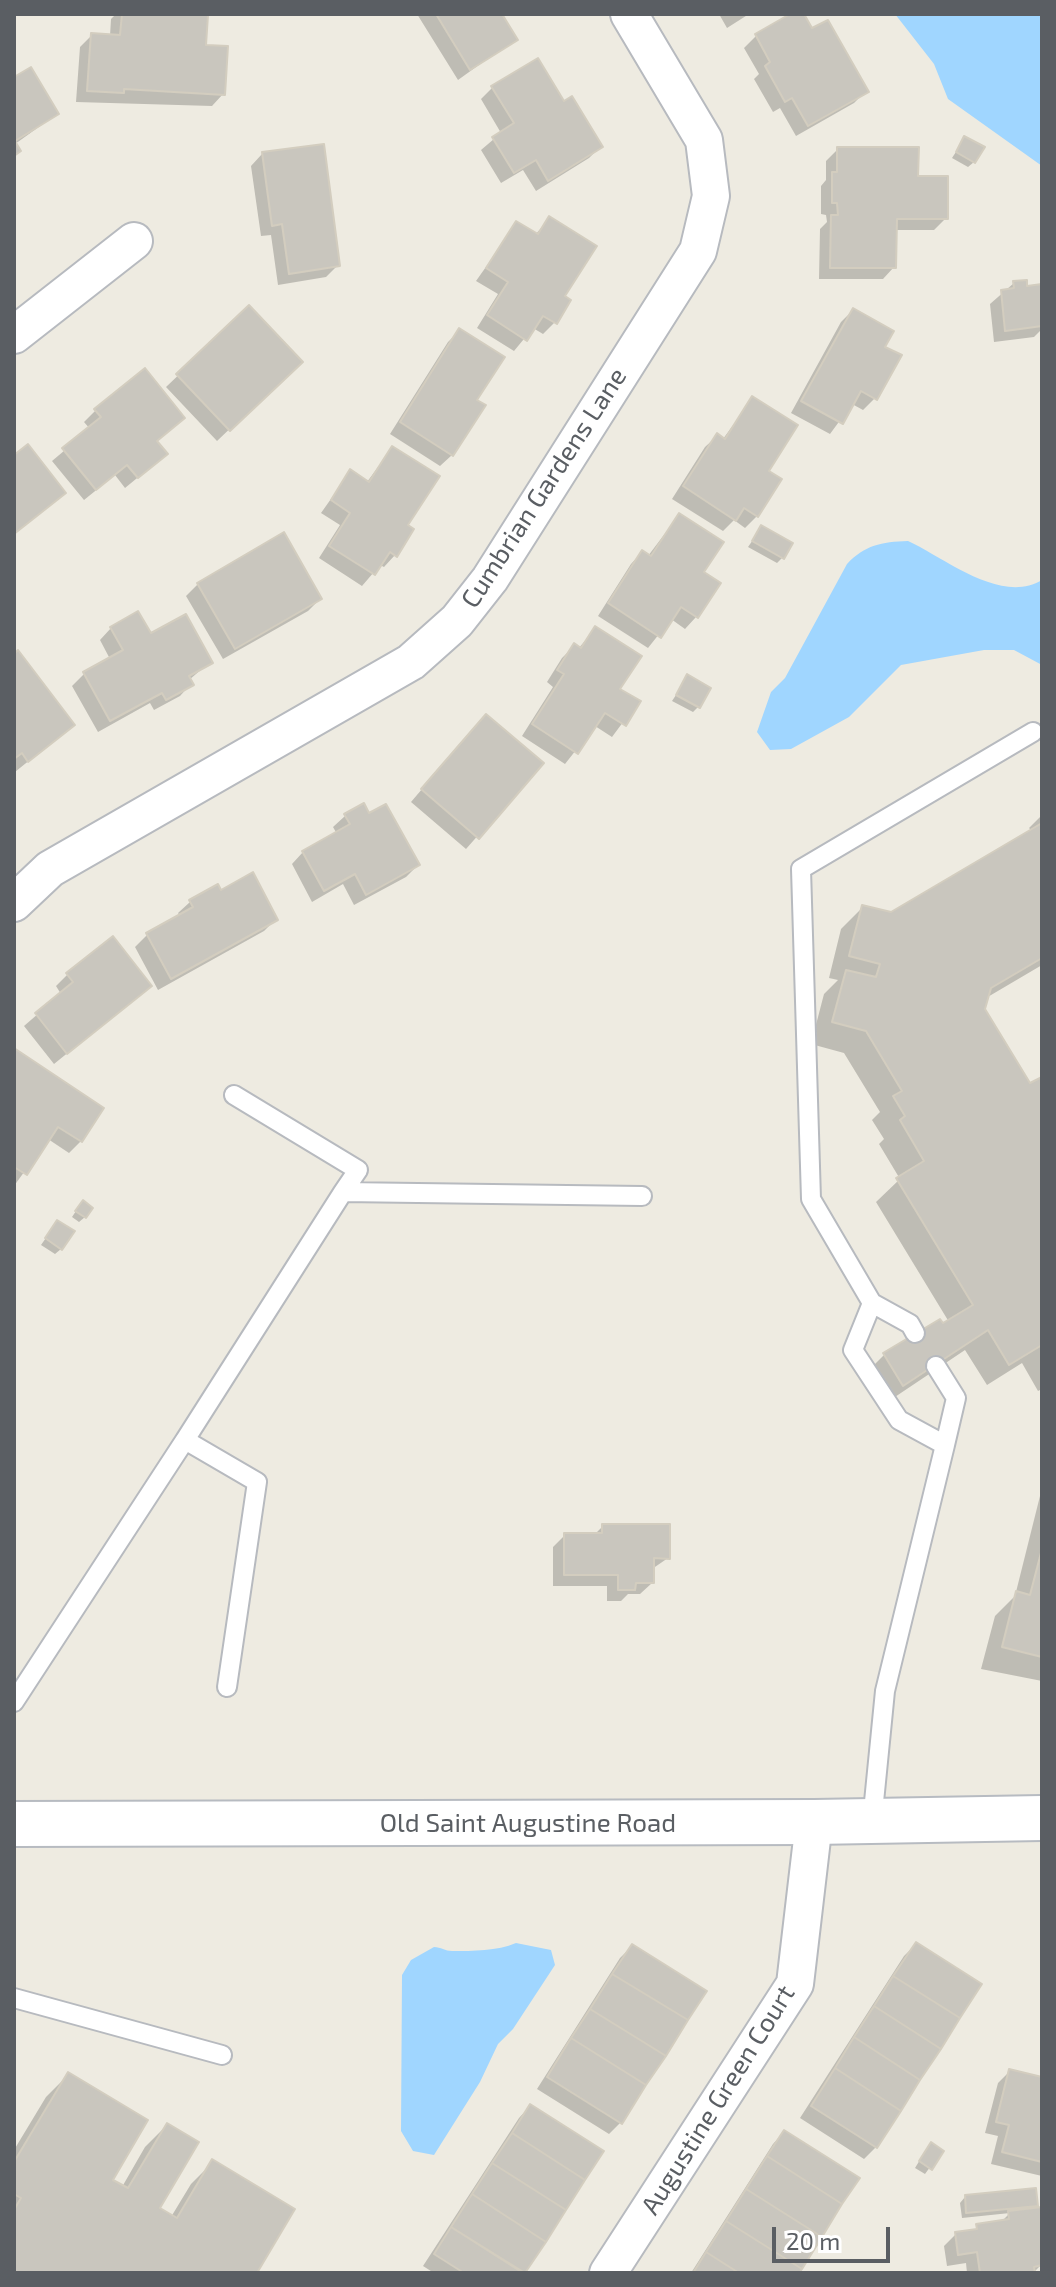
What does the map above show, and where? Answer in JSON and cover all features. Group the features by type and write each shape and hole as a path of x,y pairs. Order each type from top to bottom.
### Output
{"main road":[{"name":"Old Saint Augustine Road","path":"14,1824 872,1822 1042,1818"}],"street":[{"name":"Cumbrian Gardens Lane","path":"14,903 50,869 411,662 457,621 490,579 698,251 711,196 704,140 629,14"},
{"path":"14,335 134,241"},
{"name":"Augustine Green Court","path":"608,2273 795,1984 814,1822"}],"lane":[{"path":"915,1333 910,1324 872,1303 811,1199 801,869 1033,732"},
{"path":"14,1702 358,1170 234,1095"},
{"path":"343,1192 642,1196"},
{"path":"872,1303 853,1350 899,1420 945,1445"},
{"path":"872,1822 885,1691 956,1398 936,1366"},
{"path":"185,1440 257,1482 227,1687"},
{"path":"14,1998 222,2055"}],"water":[{"path":"895,14 1042,14 1042,166 948,99 934,64"},
{"path":"908,541 991,583 1009,587 1026,586 1042,580 1042,665 1014,650 984,650 901,665 849,717 791,749 770,750 757,732 771,692 785,678 847,564 874,546"},
{"path":"516,1943 551,1950 555,1965 513,2029 498,2044 480,2082 434,2155 413,2151 401,2131 402,1975 411,1960 434,1947 450,1951 476,1951"}],"building":[{"path":"122,14 208,15 206,45 228,46 225,95 124,89 124,93 87,91 91,33 120,35"},
{"path":"436,14 502,14 518,40 470,70"},
{"path":"790,14 804,14 812,28 828,20 869,92 808,126 792,98 785,102 765,66 770,62 755,34"},
{"path":"538,58 564,101 572,96 603,147 548,181 536,160 514,173 492,137 514,123 491,86"},
{"path":"31,67 59,114 15,141 21,151 14,156 14,77"},
{"path":"964,136 985,147 975,163 956,152"},
{"path":"324,144 340,266 289,274 282,224 272,226 262,152"},
{"path":"837,147 919,147 918,176 948,176 948,219 897,219 896,268 830,268 831,215 838,215 837,203 832,203 832,172 837,172"},
{"path":"549,216 597,246 565,296 571,300 557,324 543,316 527,341 487,315 508,282 486,268 516,221 538,234"},
{"path":"1027,280 1027,286 1042,284 1042,326 1005,331 1001,290 1014,288 1013,281"},
{"path":"249,305 303,362 230,431 176,374"},
{"path":"853,308 894,331 885,347 902,355 877,400 861,391 843,424 801,401"},
{"path":"459,328 505,357 477,400 486,405 453,456 400,422"},
{"path":"145,368 185,418 157,441 168,454 138,478 127,465 96,490 62,448 101,417 94,409"},
{"path":"752,396 798,425 769,471 782,479 758,517 744,508 736,521 683,486 717,433 725,439"},
{"path":"28,444 66,493 14,534 14,455"},
{"path":"392,446 440,476 408,525 414,529 397,557 390,552 375,575 329,546 350,513 331,500 350,469 369,482"},
{"path":"679,513 724,542 704,572 721,583 698,618 681,607 661,638 608,603 642,550 651,556"},
{"path":"761,525 793,543 784,559 752,541"},
{"path":"284,532 322,599 235,649 197,583"},
{"path":"138,611 151,633 186,614 213,663 189,676 194,685 166,700 162,693 110,721 83,672 123,650 110,627"},
{"path":"595,626 642,656 620,689 641,701 626,726 605,713 578,754 532,724 564,674 557,670 574,643 581,648"},
{"path":"18,650 75,725 28,762 22,753 14,759 14,654"},
{"path":"687,674 711,688 700,708 676,695"},
{"path":"486,714 544,763 479,839 421,789"},
{"path":"364,803 369,813 386,804 420,865 366,895 355,874 324,891 302,851 350,824 344,814"},
{"path":"1042,823 1042,958 991,988 985,1009 1030,1083 1042,1077 1042,1345 1009,1365 988,1330 903,1386 883,1353 940,1319 943,1323 973,1305 896,1178 924,1161 900,1120 905,1116 893,1096 902,1091 866,1031 832,1022 846,970 876,977 880,964 849,956 862,905 891,912"},
{"path":"253,872 278,920 171,979 146,933 193,907 189,900 218,884 221,890"},
{"path":"113,936 152,986 67,1054 35,1013 73,982 66,973"},
{"path":"14,1048 104,1108 82,1142 58,1127 27,1175 14,1167"},
{"path":"83,1200 93,1208 86,1218 75,1211"},
{"path":"57,1220 75,1231 62,1250 45,1238"},
{"path":"602,1524 670,1524 670,1559 654,1558 654,1583 636,1583 635,1590 618,1590 618,1575 564,1575 564,1533 602,1533"},
{"path":"1042,1549 1042,1657 1002,1647 1016,1591 1030,1595"},
{"path":"916,1942 982,1984 960,2018 893,1976"},
{"path":"632,1944 707,1991 688,2020 612,1974"},
{"path":"612,1974 688,2020 666,2056 590,2009"},
{"path":"893,1976 960,2018 941,2049 874,2006"},
{"path":"874,2006 941,2049 920,2080 854,2037"},
{"path":"590,2009 666,2056 646,2085 571,2038"},
{"path":"854,2037 920,2080 901,2111 835,2068"},
{"path":"571,2038 646,2085 622,2124 547,2077"},
{"path":"835,2068 901,2111 877,2148 811,2106"},
{"path":"1009,2069 1042,2077 1042,2162 1002,2152 1009,2125 996,2122"},
{"path":"68,2072 148,2120 113,2180 128,2188 167,2123 199,2142 160,2208 177,2218 212,2159 295,2209 257,2273 14,2273 14,2210 21,2198 14,2194 14,2162"},
{"path":"530,2104 604,2151 585,2180 512,2133"},
{"path":"784,2130 860,2178 842,2204 767,2156"},
{"path":"512,2133 585,2180 566,2210 492,2163"},
{"path":"931,2142 944,2151 932,2170 919,2161"},
{"path":"767,2156 842,2204 822,2237 746,2189"},
{"path":"492,2163 566,2210 546,2242 472,2194"},
{"path":"1036,2188 1038,2206 966,2213 965,2195"},
{"path":"746,2189 822,2237 802,2269 726,2221"},
{"path":"472,2194 546,2242 525,2273 451,2227"},
{"path":"1042,2207 1042,2265 1034,2267 1035,2273 980,2273 977,2252 958,2255 955,2232 977,2229 976,2224 1009,2219 1008,2211"},
{"path":"726,2221 802,2269 799,2273 739,2273 706,2252"},
{"path":"451,2227 523,2273 464,2273 434,2254"},
{"path":"706,2252 739,2273 693,2273"}]}
